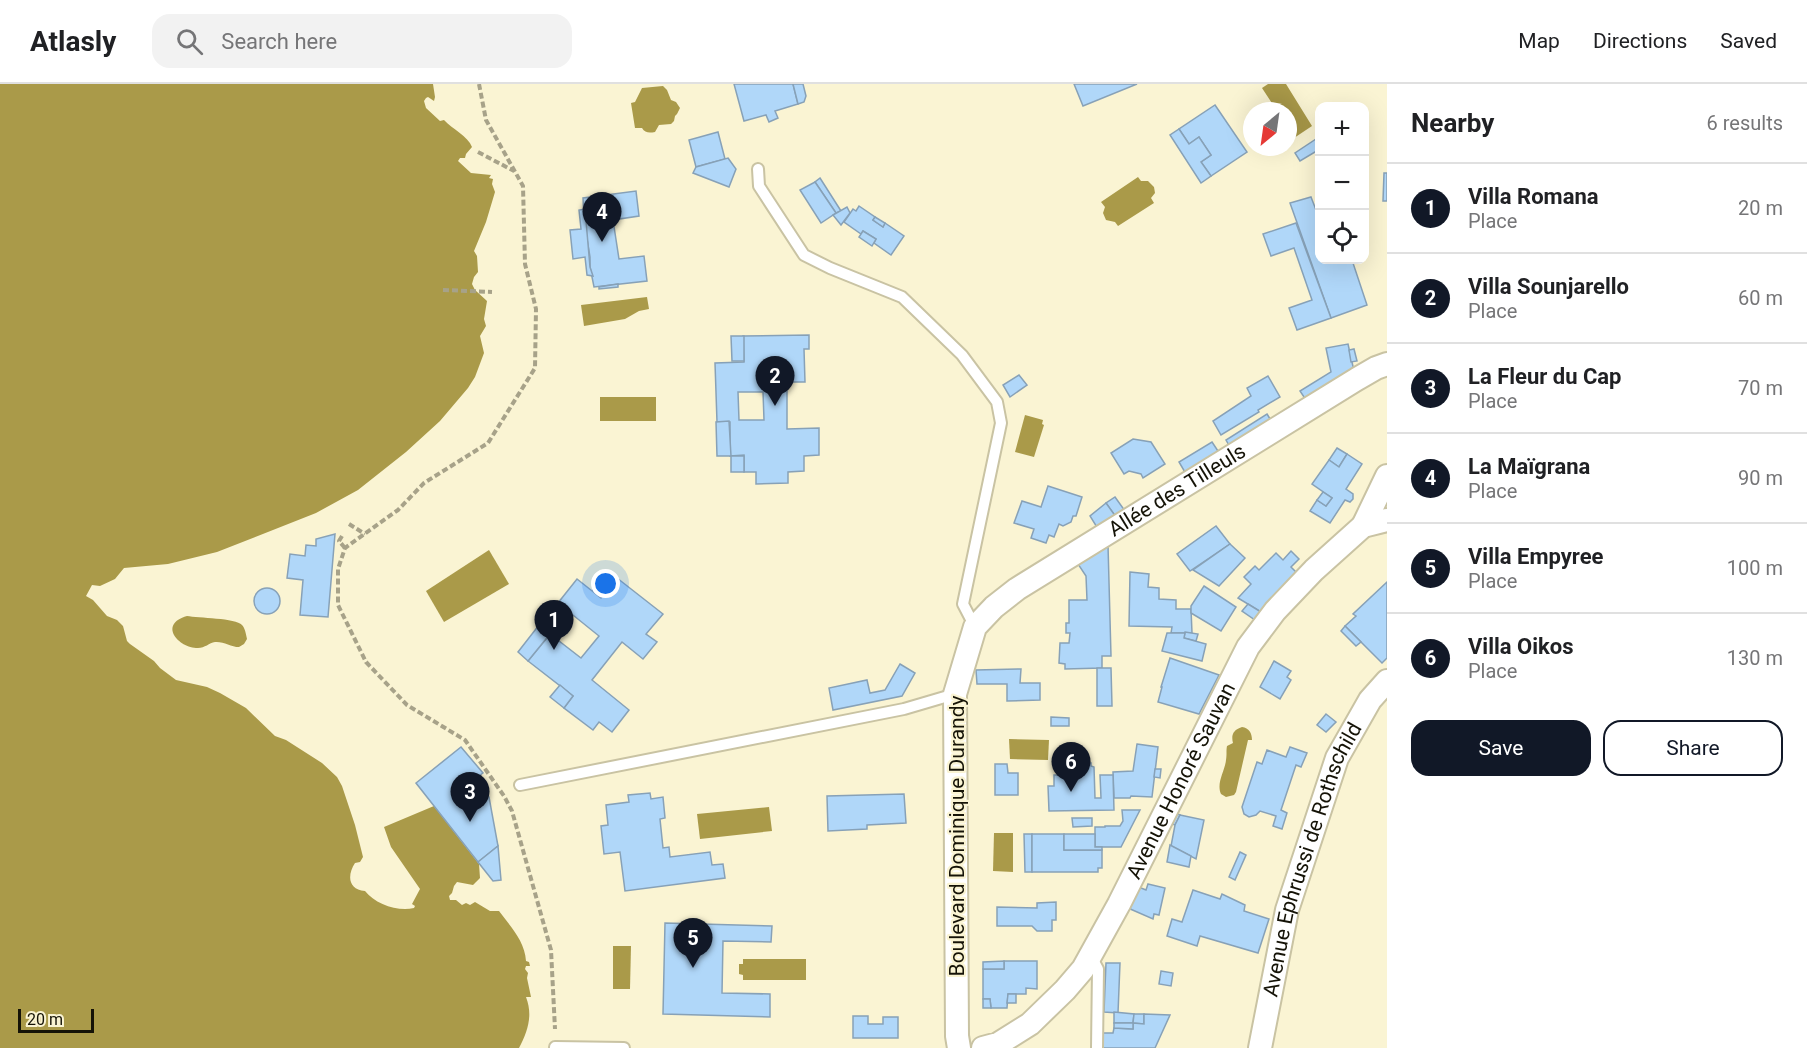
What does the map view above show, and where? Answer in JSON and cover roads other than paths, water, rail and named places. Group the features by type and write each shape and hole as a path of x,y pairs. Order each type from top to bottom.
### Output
{"street":[{"name":"Allée des Tilleuls","path":"975,627 994,607 1017,589 1347,385 1387,364"},
{"path":"1363,526 1387,476"},
{"name":"Avenue Honoré Sauvan","path":"983,1048 998,1044 1030,1024 1083,969 1119,904 1248,647 1275,611 1314,570 1363,526 1387,520"},
{"name":"Boulevard Dominique Durandy","path":"959,1048 955,694 975,627"},
{"name":"Avenue Ephrussi de Rothschild","path":"1260,1048 1287,910 1337,759 1370,700 1387,681"}],"lane":[{"path":"758,169 759,186 804,255 902,297 962,355 998,402 1001,423 963,604 975,627"},
{"path":"520,785 904,709 955,694"},
{"path":"1090,956 1098,969 1097,1048"},
{"path":"555,1047 624,1048"}],"place":[{"name":"La Maïgrana","path":"602,242"},
{"name":"Villa Sounjarello","path":"775,406"},
{"name":"Villa Romana","path":"554,650"},
{"name":"Villa Oikos","path":"1071,792"},
{"name":"La Fleur du Cap","path":"470,822"},
{"name":"Villa Empyree","path":"693,968"}]}
